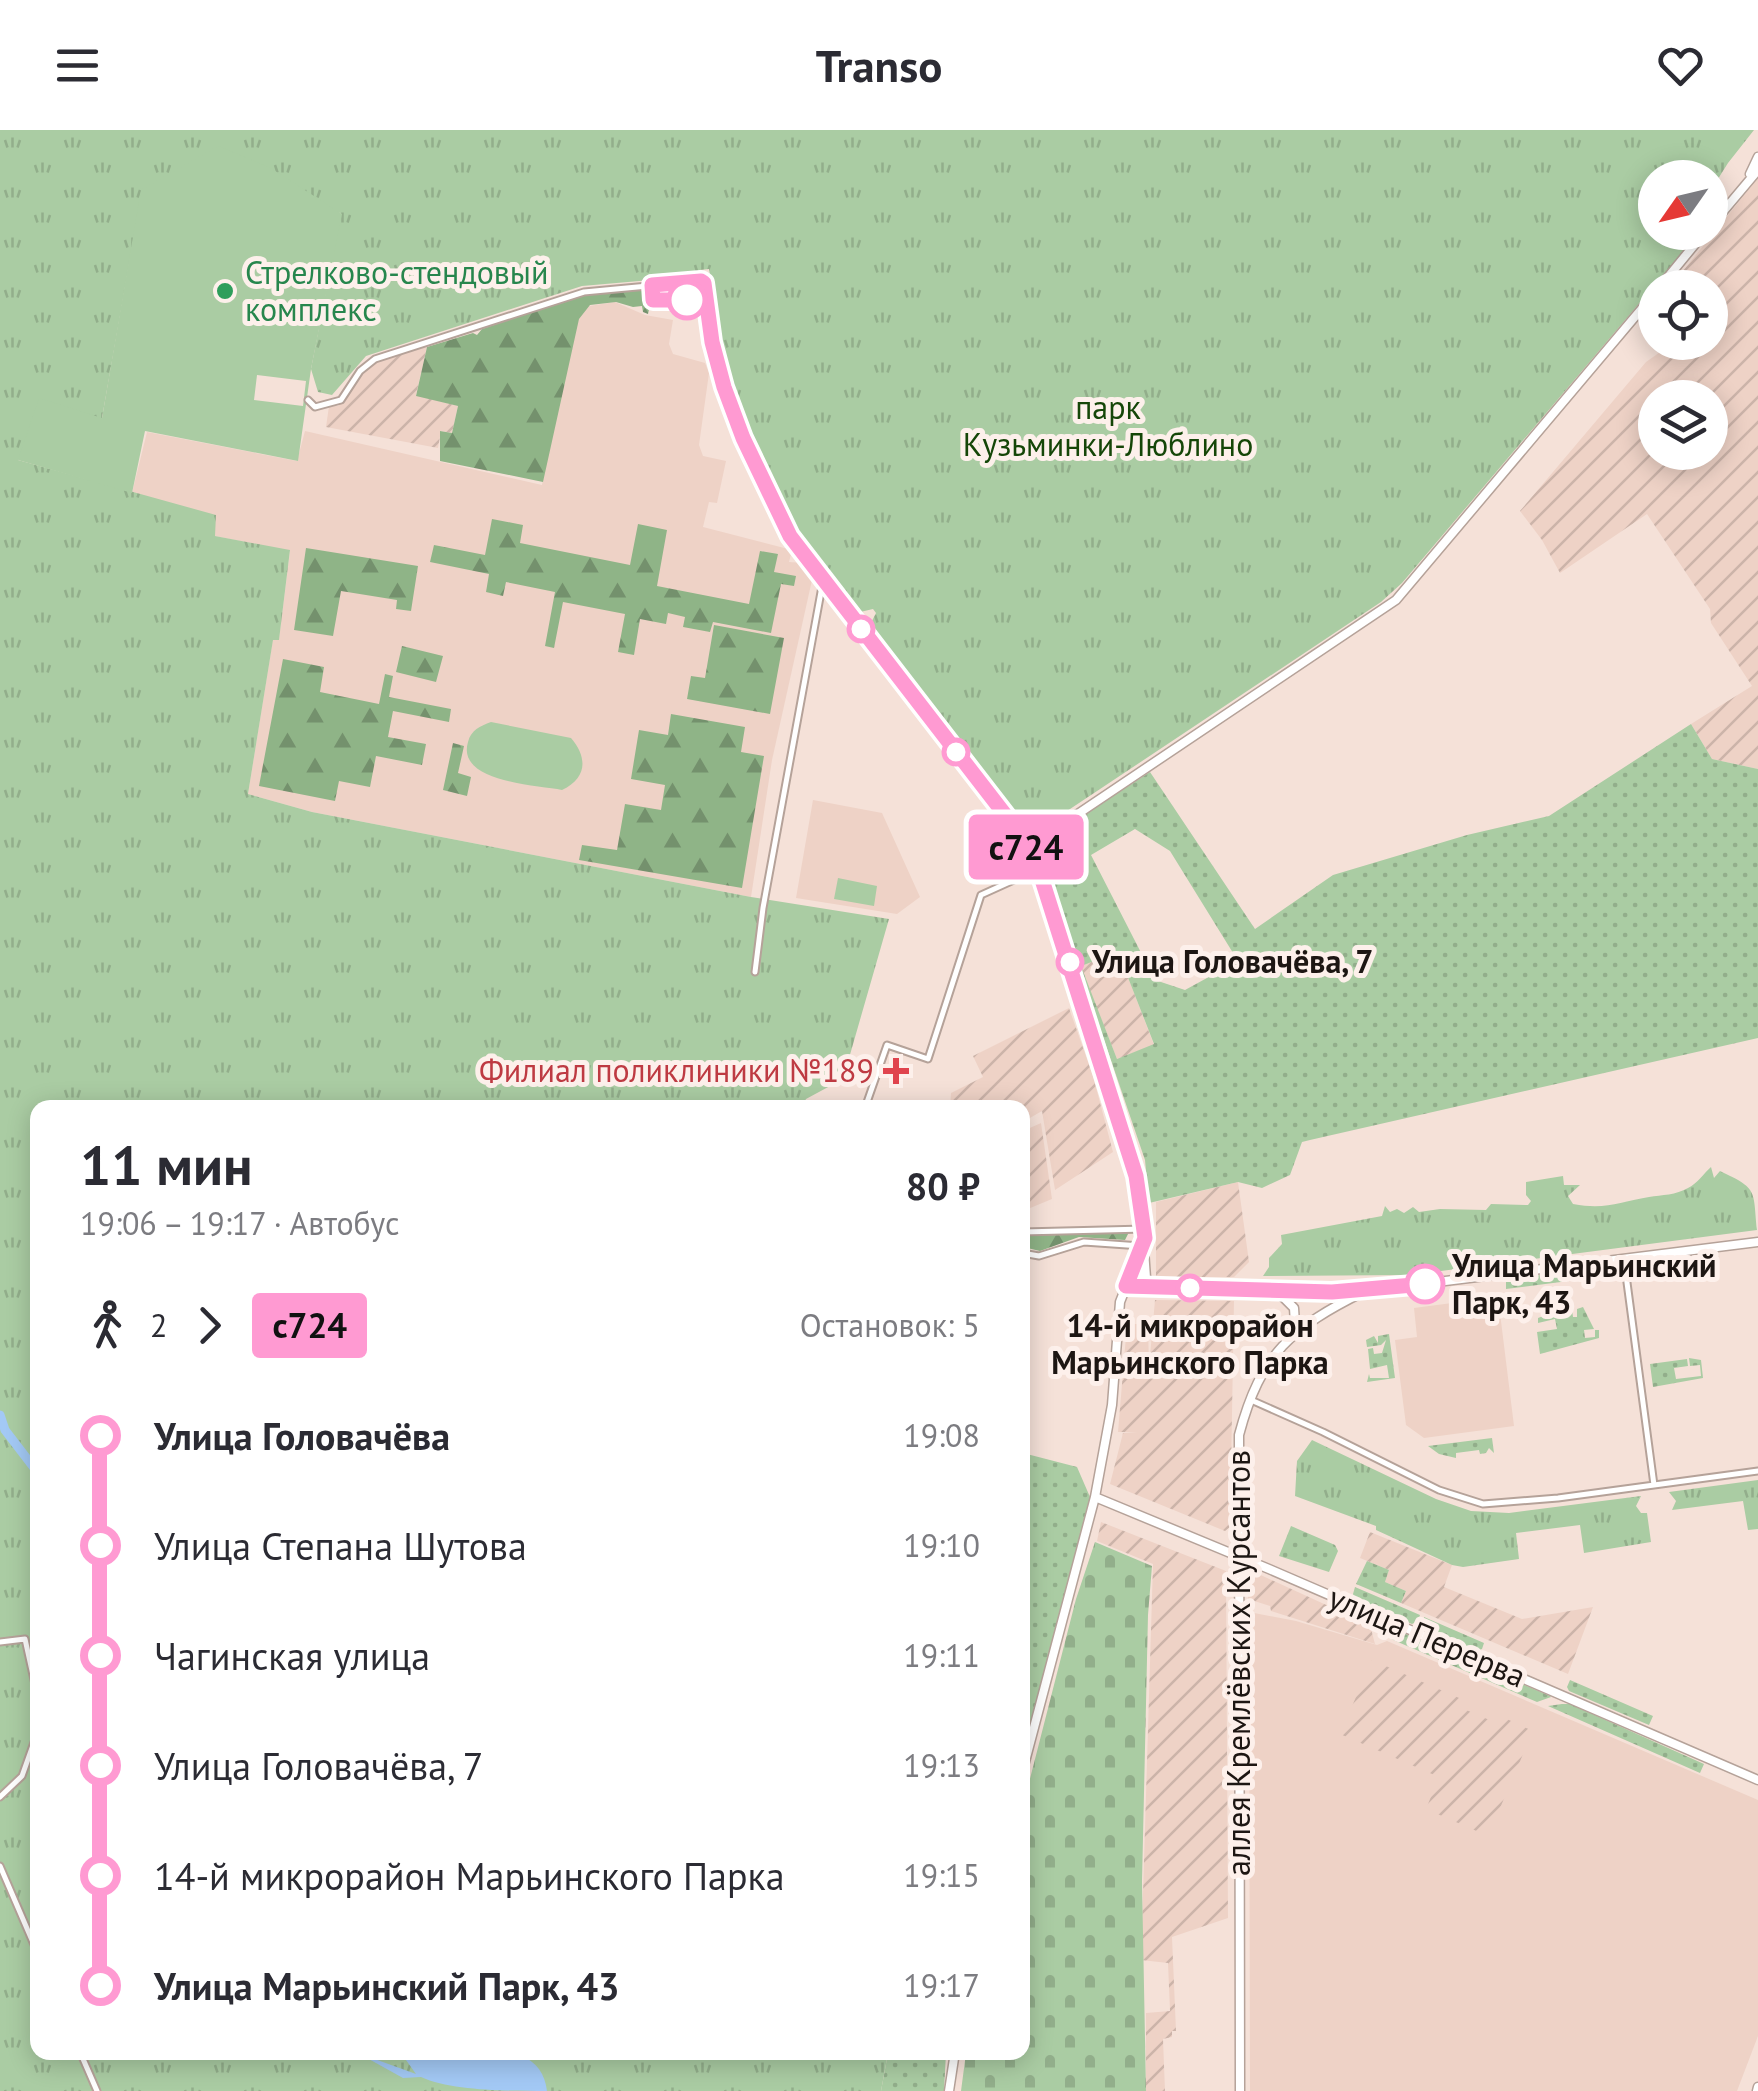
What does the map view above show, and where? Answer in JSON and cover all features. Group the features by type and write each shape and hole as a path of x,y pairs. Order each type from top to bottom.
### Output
{"street":[{"path":"1744,187 1758,157"},
{"path":"1728,206 1758,170"},
{"path":"1674,270 1691,250"},
{"path":"308,400 315,407 341,400 360,371 375,359 584,292 701,281 706,288 712,342 723,384 743,438 790,536 1020,834 1033,844 1131,1150 1144,1228 1147,1281 1157,1288"},
{"path":"1033,844 1396,600 1638,313"},
{"path":"755,972 824,581"},
{"path":"868,1100 887,1045 928,1059 981,896 1038,866"},
{"path":"1030,1232 1144,1228"},
{"path":"1030,1254 1039,1256 1084,1242 1144,1246"},
{"path":"1126,1286 1365,1292 1758,1242"},
{"path":"1030,1743 1095,1497 1110,1422 1120,1302 1144,1246"},
{"path":"1624,1258 1654,1485"},
{"path":"1274,1290 1294,1308 1294,1324 1285,1343"},
{"name":"аллея Кремлёвских Курсантов","path":"1240,2091 1240,1435 1266,1366 1285,1343 1325,1312 1365,1292"},
{"path":"1250,1400 1324,1432 1438,1490 1472,1502 1518,1503 1758,1471"},
{"name":"улица Перерва","path":"1095,1497 1758,1780"},
{"path":"0,1642 25,1640 30,1662"},
{"path":"0,1797 22,1776 30,1754"},
{"path":"0,1866 30,1935"},
{"path":"83,2060 97,2091"},
{"path":"950,2091 954,2060"}],"shaded area":[{"path":"1758,178 1758,769 1712,759 1691,724 1752,686 1711,623 1710,609 1647,514 1560,573 1520,511 1646,362 1728,360 1728,270 1684,270 1700,250 1728,250 1728,215"},
{"path":"615,302 645,315 673,320 669,344 673,354 705,363 709,373 699,445 703,456 726,461 717,503 709,502 703,527 792,550 789,562 803,563 812,580 772,760 751,897 312,812 248,794 273,639 279,639 290,551 215,536 132,493 147,432 297,461 305,431 542,485 575,313 589,306"},
{"path":"427,347 416,395 458,406 452,433 441,431 438,448 326,427 329,406 338,406 345,400 375,361"},
{"path":"813,800 882,813 920,897 897,914 796,898"},
{"path":"1118,951 1154,1045 1117,1059 1080,966"},
{"path":"1069,1008 1093,1076 1113,1152 1055,1190 1042,1111 1030,1118 1030,1100 950,1100 951,1093 983,1077 973,1056"},
{"path":"1041,1123 1052,1199 1030,1208 1030,1128"},
{"path":"1238,1182 1249,1262 1234,1277 1156,1277 1156,1202"},
{"path":"1498,1297 1514,1426 1424,1438 1406,1425 1395,1340 1417,1337 1414,1308"},
{"path":"1155,1300 1234,1301 1230,1527 1225,1531 1110,1484 1123,1433 1137,1432 1118,1432 1127,1324 1148,1324 1149,1367"},
{"path":"1101,1522 1226,1571 1228,1918 1172,1937 1176,2031 1172,2031 1172,2037 1163,2039 1165,2091 1146,2091 1146,2013 1170,2011 1168,1963 1141,1960 1153,1564 1097,1541"},
{"path":"1370,1532 1452,1565 1444,1587 1522,1619 1593,1607 1568,1674 1401,1603 1406,1591 1385,1582 1389,1570 1360,1558"},
{"path":"1254,1572 1370,1625 1375,1644 1271,1611 1270,1606 1248,1599 1248,1574"},
{"path":"1249,1612 1296,1621 1377,1645 1387,1641 1758,1800 1758,2036 1737,2091 1250,2091"},
{"path":"1372,1660 1466,1701 1464,1709 1494,1722 1498,1715 1533,1731 1488,1836 1426,1809 1439,1777 1340,1734"}],"green space":[{"name":"парк Кузьминки-Люблино","path":"0,130 1754,130 1728,163 1638,160 1638,250 1685,250 1668,270 1638,270 1638,305 1402,583 1381,602 1049,823 1024,831 868,629 876,613 873,609 856,613 795,533 747,435 727,383 709,269 700,270 697,276 582,286 366,356 332,395 318,392 311,369 341,213 142,190 102,418 18,460 216,515 215,536 290,550 279,640 273,640 248,794 312,812 751,897 889,919 843,1079 806,1100 30,1100 30,2060 887,2060 881,2091 0,2091"},
{"name":"Стрелково-стендовый комплекс","path":"218,146 269,167 342,214 311,369 298,461 145,431 132,493 18,460 39,398 102,418 141,190","holes":["257,375 306,381 303,406 254,400"]},
{"path":"650,288 650,296 645,296 651,300 648,314 642,306 616,302 590,305 579,319 543,482 440,461 440,431 452,433 458,406 416,396 427,347 477,335 482,329 586,294"},
{"path":"492,519 523,525 520,543 630,565 638,524 667,530 657,586 749,604 760,551 778,554 774,572 796,576 794,586 781,584 771,633 713,622 710,632 683,627 685,617 668,613 666,624 640,619 634,655 618,652 625,614 563,602 554,648 545,646 555,592 506,582 503,596 486,592 489,574 430,562 434,545 485,555"},
{"path":"306,548 418,566 411,611 396,609 397,600 341,591 333,636 294,630"},
{"path":"714,625 784,638 770,714 687,699 691,676 705,678"},
{"path":"402,646 443,656 436,682 396,672"},
{"path":"283,659 324,667 320,692 379,704 385,674 393,676 389,697 451,709 449,722 393,711 388,737 426,744 422,765 376,756 370,787 339,781 335,801 259,786"},
{"path":"671,714 745,727 741,752 764,756 742,888 579,860 582,845 617,850 625,804 661,810 665,785 631,779 639,730 668,735"},
{"path":"491,722 571,738 582,760 580,774 562,790 501,779 474,766 468,755 471,734"},
{"path":"1691,724 1712,759 1758,769 1758,1038 1302,1142 1290,1175 1262,1188 1238,1182 1149,1203 1145,1160 1042,858 1053,835 1150,772 1255,929 1333,875 1467,835 1549,816","holes":["1135,829 1170,851 1238,961 1185,990 1155,980 1091,855","1118,952 1154,1044 1117,1059 1081,966"]},
{"path":"453,743 464,746 458,773 471,777 467,796 443,790"},
{"path":"838,878 877,886 874,906 834,899"},
{"path":"1711,1167 1714,1178 1720,1171 1751,1192 1757,1230 1410,1275 1263,1276 1269,1258 1282,1244 1281,1235 1382,1216 1385,1206 1390,1212 1397,1209 1404,1213 1413,1207 1419,1212 1486,1210 1491,1204 1528,1205 1531,1201 1526,1195 1526,1182 1563,1176 1564,1185 1580,1185 1568,1196 1573,1204 1604,1206 1679,1192 1695,1184"},
{"path":"1130,1230 1125,1240 1079,1237 1040,1251 1030,1249 1030,1236"},
{"path":"1614,1267 1615,1275 1506,1289 1506,1282 1511,1279"},
{"path":"1583,1307 1594,1329 1584,1330 1585,1338 1595,1337 1595,1330 1599,1330 1599,1338 1540,1354 1537,1332 1557,1329 1555,1319 1538,1323 1538,1318 1554,1312 1561,1317 1561,1311 1572,1310 1573,1317 1577,1317 1577,1309"},
{"path":"1389,1334 1395,1378 1367,1382 1369,1374 1370,1378 1389,1378 1387,1365 1370,1369 1368,1349 1373,1348 1374,1354 1382,1353 1386,1340 1381,1345 1367,1347 1366,1340 1374,1336 1378,1343 1378,1336"},
{"path":"1689,1358 1701,1360 1703,1378 1653,1387 1650,1364 1687,1359 1688,1366 1674,1368 1676,1379 1701,1376 1700,1365 1690,1366"},
{"path":"1492,1438 1494,1453 1489,1448 1480,1454 1479,1450 1456,1453 1456,1458 1439,1454 1428,1446"},
{"path":"1312,1440 1436,1499 1471,1511 1509,1513 1641,1496 1636,1506 1641,1513 1647,1513 1651,1542 1584,1553 1580,1525 1516,1533 1519,1559 1452,1565 1376,1530 1376,1526 1295,1496 1297,1461"},
{"path":"1030,1455 1077,1467 1090,1497 1030,1728"},
{"path":"1758,1480 1758,1529 1748,1530 1743,1501 1672,1510 1676,1501 1669,1492"},
{"path":"1291,1526 1335,1545 1338,1551 1329,1572 1279,1556"},
{"path":"1095,1542 1152,1566 1142,1882 1146,2091 961,2091 965,2060 1030,2060 1030,1779 1076,1599"},
{"path":"1367,1561 1389,1570 1385,1582 1406,1591 1401,1603 1356,1584"},
{"path":"1355,1587 1420,1615 1418,1621 1412,1624 1355,1600"},
{"path":"1424,1617 1484,1643 1482,1649 1476,1651 1424,1629"},
{"path":"1380,1623 1551,1697 1537,1702 1384,1636"},
{"path":"1570,1680 1653,1716 1649,1725 1569,1691"},
{"path":"1570,1704 1704,1764 1700,1773 1548,1706"},
{"path":"887,2060 946,2060 944,2091 881,2091"}],"water":[{"path":"371,2060 416,2074 406,2060 529,2060 542,2074 547,2091 481,2089 421,2077 403,2078"}],"waterway":[{"path":"0,1415 5,1430 30,1463"}],"bus line":[{"name":"с724","path":"687,300 653,300 652,285 704,283 712,342 724,387 743,438 790,536 1016,829 1037,864 1131,1150 1145,1238 1126,1286 1365,1292 1425,1284"}],"place":[{"name":"Стрелково-стендовый комплекс","path":"225,291"},
{"name":"Улица Головачёва, 7","path":"1070,962"},
{"name":"Филиал поликлиники №189","path":"896,1071"},
{"name":"Улица Марьинский Парк, 43","path":"1425,1284"},
{"name":"14-й микрорайон Марьинского Парка","path":"1190,1288"}]}
